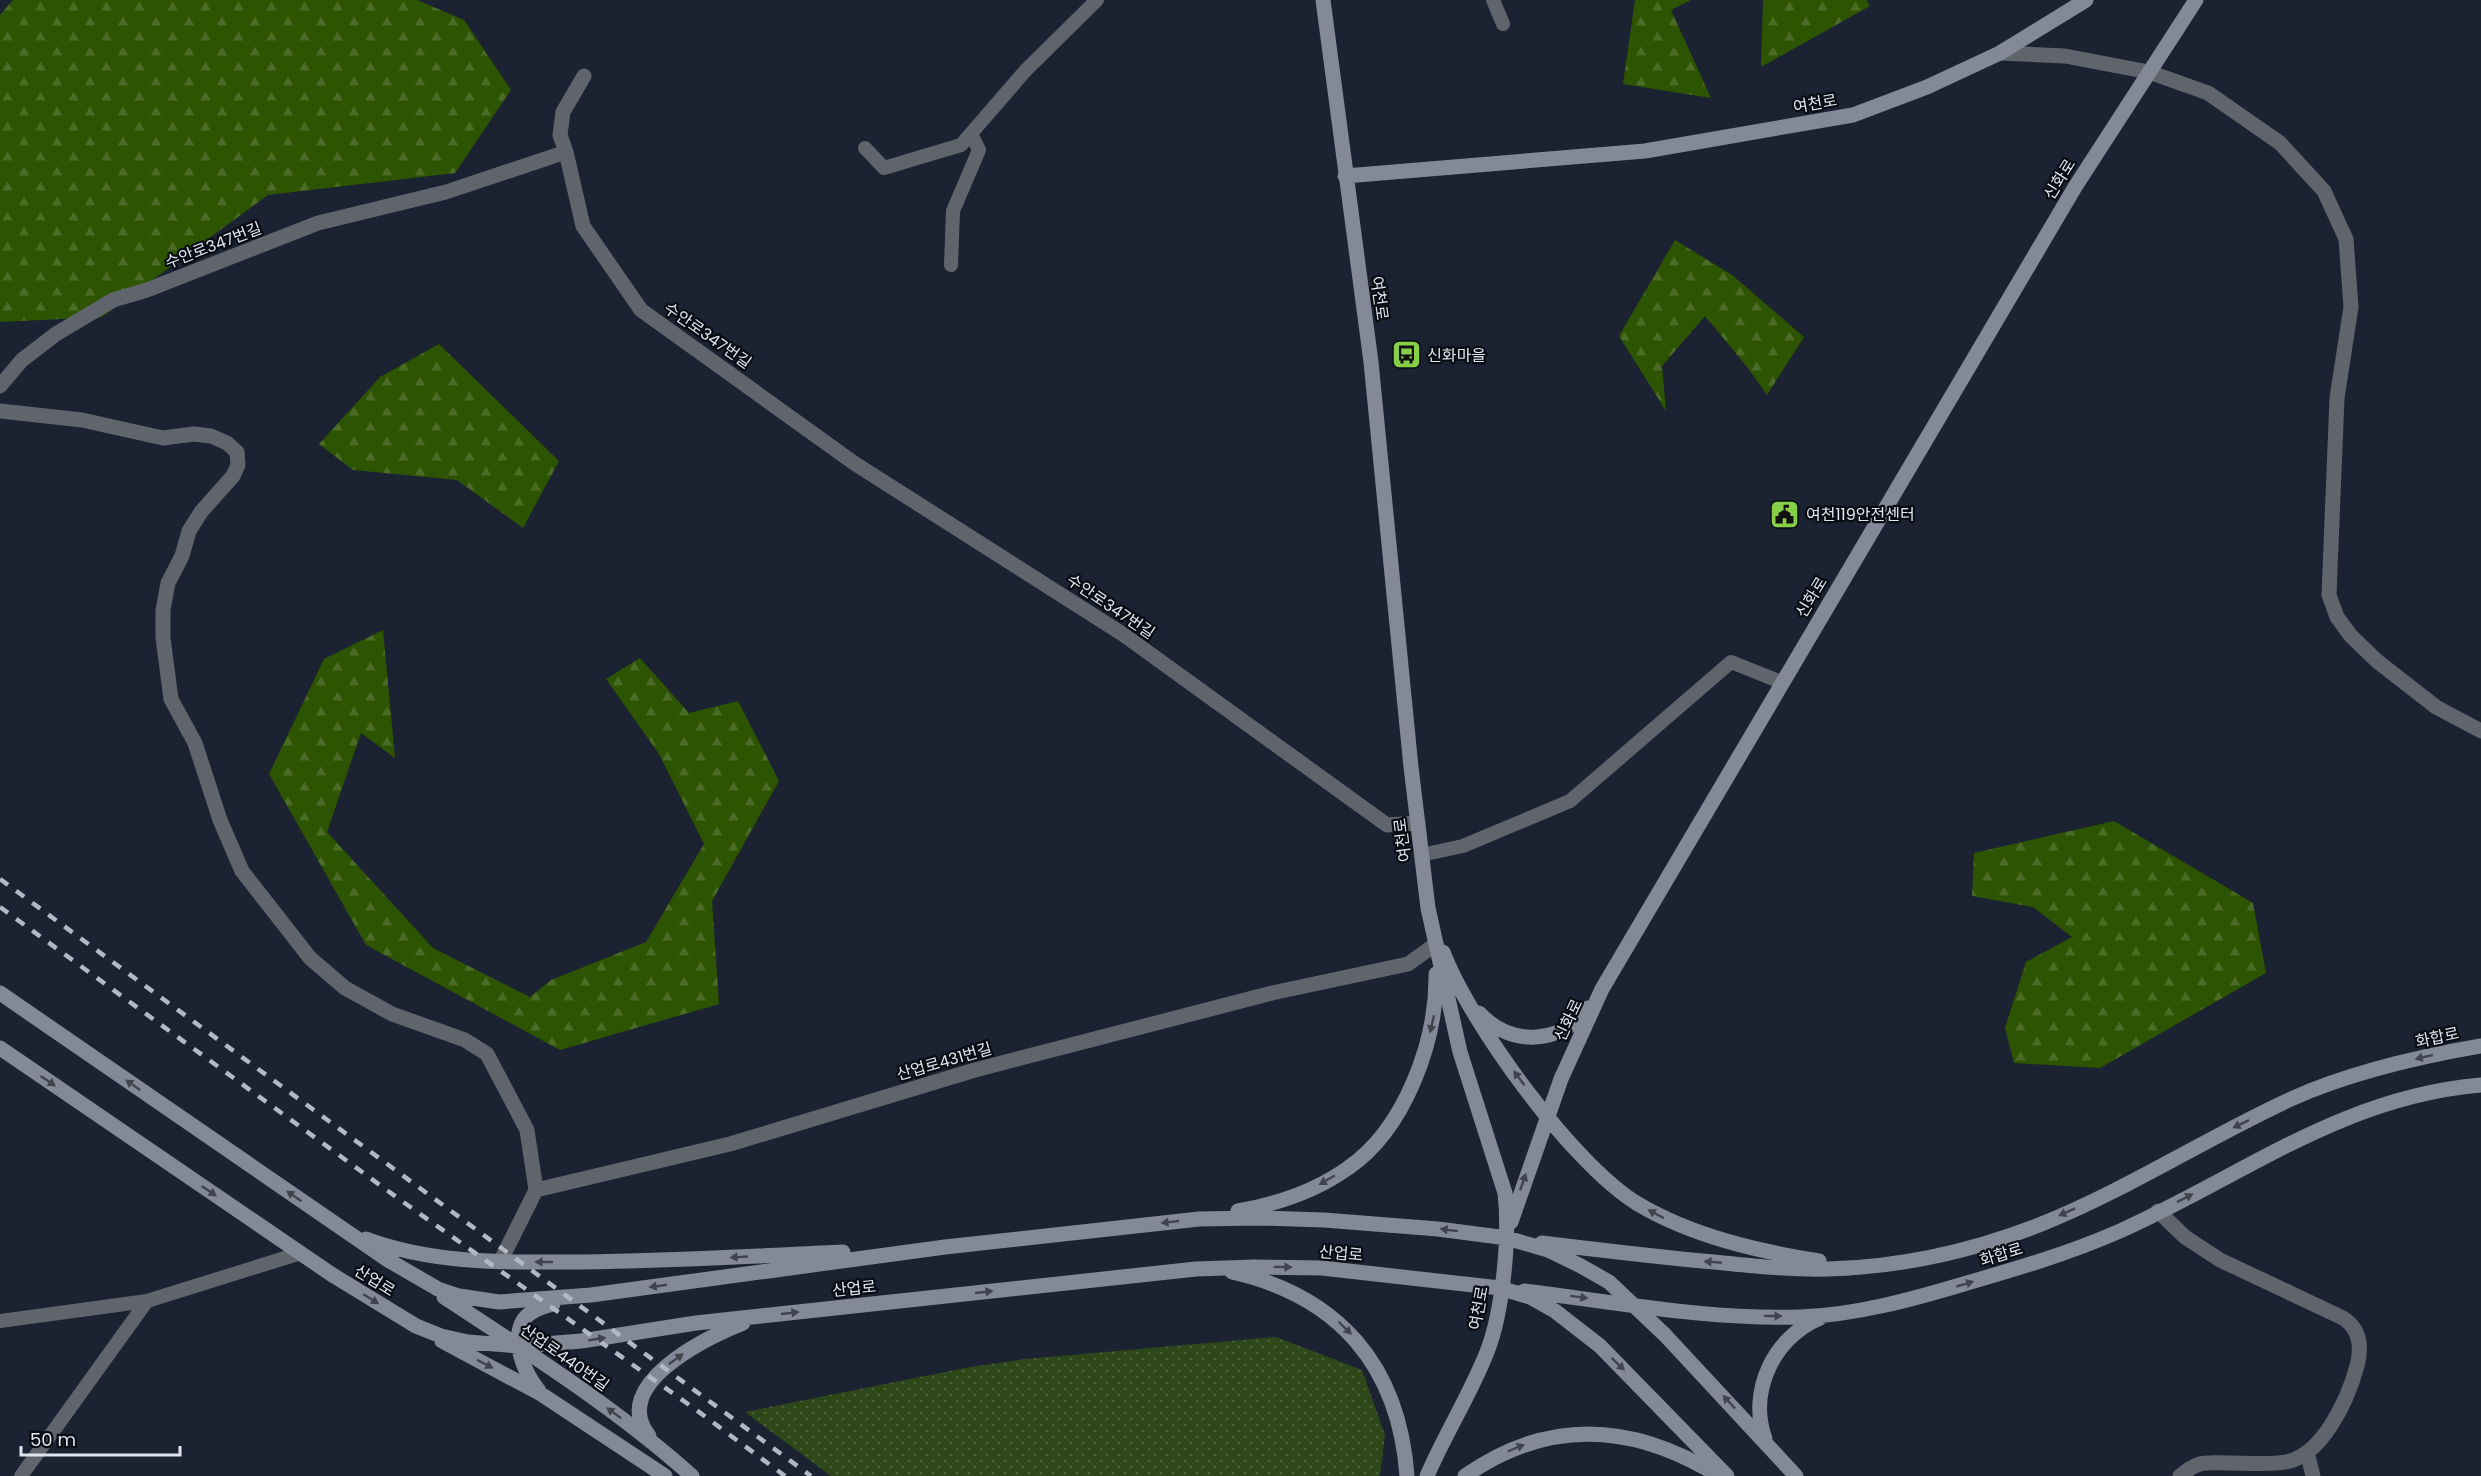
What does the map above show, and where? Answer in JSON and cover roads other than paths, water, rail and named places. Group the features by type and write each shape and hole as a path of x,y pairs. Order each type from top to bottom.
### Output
{"main road":[{"name":"여천로","path":"1323,0 1371,362 1428,908 1460,1052 1505,1193 1507,1238 1497,1316 1487,1351 1427,1476"},
{"name":"여천로","path":"1345,176 1645,151 1853,115 1927,87 2000,53 2086,0"},
{"name":"신화로","path":"1507,1238 1547,1115 1602,989 1781,682 2075,188 2196,0"},
{"path":"1428,908 1444,955 1465,998 1487,1034 1547,1115 1602,1177 1636,1203 1663,1218 1695,1231 1765,1251 1818,1261 1875,1266"},
{"path":"1199,1219 1290,1198 1320,1185 1349,1168 1372,1148 1410,1089 1424,1055 1434,1018 1436,944"},
{"path":"1465,998 1483,1017 1497,1026 1527,1037 1542,1038 1569,1027 1583,1014 1602,989"},
{"name":"산업로","path":"0,993 412,1276 438,1289 480,1301 499,1302 591,1295 945,1247 1199,1219 1324,1220 1438,1229 1507,1238 1548,1250 1609,1282 1635,1304 1766,1441 1796,1476"},
{"name":"화합로","path":"1507,1238 1633,1255 1775,1268 1827,1269 1875,1266 1919,1259 1980,1245 2039,1225 2105,1196 2294,1098 2402,1062 2481,1046"},
{"name":"산업로","path":"0,1048 331,1275 416,1326 441,1336 468,1342 519,1346 581,1341 696,1323 1196,1269 1322,1268 1500,1288 1530,1298 1555,1311 1576,1326 1633,1378 1727,1476"},
{"name":"화합로","path":"1500,1288 1635,1304 1764,1316 1801,1317 1831,1314 1928,1294 2052,1258 2121,1231 2310,1132 2367,1110 2412,1095 2481,1085"},
{"name":"산업로","path":"329,1220 367,1240 402,1250 456,1260 500,1262 656,1261 945,1247"},
{"path":"1196,1269 1233,1273 1261,1280 1289,1291 1313,1303 1350,1333 1373,1363 1384,1385 1402,1441 1407,1476"},
{"name":"산업로440번길","path":"412,1276 519,1346 653,1441 692,1476"},
{"path":"541,1394 526,1373 519,1346 524,1319 539,1308 591,1295"},
{"path":"1766,1441 1760,1425 1759,1408 1763,1383 1774,1358 1796,1331 1831,1314"},
{"path":"653,1441 641,1426 638,1412 642,1396 649,1384 668,1365 686,1352 758,1316"},
{"path":"416,1326 541,1394 665,1476"},
{"path":"1465,1476 1495,1458 1533,1442 1584,1433 1612,1434 1639,1440 1673,1451 1719,1476"}],"street":[{"path":"2000,53 2065,56 2149,72 2208,93 2280,143 2324,191 2346,239 2351,307 2337,398 2329,595 2337,617 2351,636 2377,661 2436,707 2481,731"},
{"path":"566,152 560,135 563,112 584,75"},
{"name":"수안로347번길","path":"0,386 22,360 39,347 113,300 147,290 318,223 446,192 566,152 583,226 641,310 854,463 1124,635 1387,825 1418,823"},
{"path":"0,411 82,420 163,438 194,434 211,436 227,442 237,452 238,465 233,476 201,512 189,531 182,556 168,583 163,610 163,638 171,699 195,743 220,820 242,871 310,958 345,988 392,1014 465,1040 487,1054 526,1130 537,1190 500,1262"},
{"name":"산업로431번길","path":"537,1190 730,1143 975,1070 1272,993 1408,964 1436,944"},
{"path":"2158,1211 2186,1237 2220,1260 2323,1307 2351,1323 2357,1332 2358,1363 2345,1401 2337,1416 2307,1452 2288,1462 2273,1464 2198,1463 2180,1476"},
{"path":"2307,1452 2313,1476"}],"lane":[{"path":"865,148 884,168 961,145 1026,70 1097,0"},
{"path":"1493,0 1503,24"},
{"path":"951,265 952,211 979,150 971,134"},
{"path":"1421,855 1463,846 1570,801 1731,662 1781,682"},
{"path":"0,1321 147,1301 301,1253"},
{"path":"21,1476 147,1301"}],"railway":[{"path":"0,879 811,1476"},
{"path":"0,907 399,1199 695,1409 785,1476"}],"place":[{"name":"신화마을","path":"1406,355"},
{"name":"여천119안전센터","path":"1785,514"}]}
